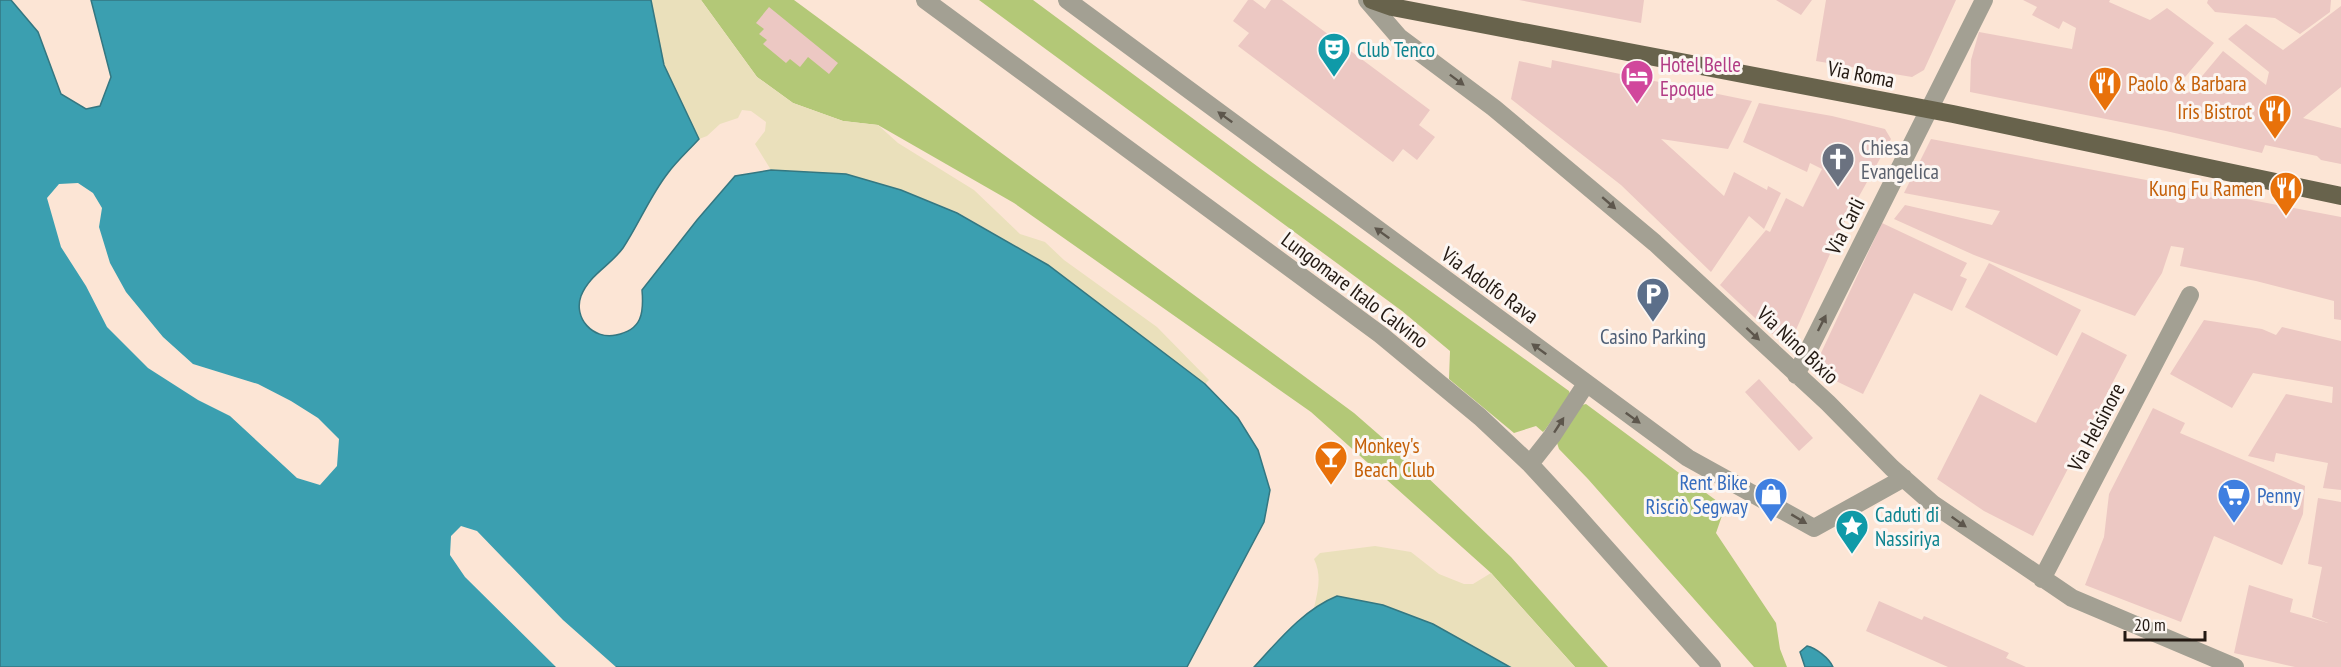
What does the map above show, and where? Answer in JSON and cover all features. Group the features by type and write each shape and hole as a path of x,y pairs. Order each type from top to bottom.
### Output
{"main road":[{"name":"Via Roma","path":"1372,0 1392,7 1929,110 2341,196"}],"street":[{"name":"Lungomare Italo Calvino","path":"925,0 1381,335 1480,417 1530,464 1712,667"},
{"name":"Via Adolfo Rava","path":"1066,0 1688,458 1780,507 1814,528 1904,478"},
{"name":"Via Nino Bixio","path":"1367,0 1399,37 1494,108 1655,243 1933,504 2072,598 2235,667"},
{"name":"Via Carli","path":"1796,375 1984,0"},
{"name":"Via Helsinore","path":"2042,579 2190,295"},
{"path":"1530,464 1552,436 1586,384"}],"green space":[{"path":"701,0 794,0 1354,413 1424,474 1511,557 1608,667 1575,667 1491,573 1311,412 1014,203 878,125 843,121 793,103 757,77"},
{"path":"979,0 1033,0 1261,169 1569,391 1570,394 1545,430 1543,432 1536,426 1514,433 1449,379 1450,351 1402,311"},
{"path":"1586,404 1725,507 1716,533 1776,623 1780,649 1787,667 1754,667 1559,449 1557,443 1582,405"}],"sand":[{"path":"651,0 701,0 757,77 793,103 843,121 878,125 898,143 974,190 1020,234 1045,242 1064,260 1157,327 1209,380 1205,384 1048,265 957,212 901,190 846,174 771,170 755,144 765,131 766,122 751,111 742,110 738,118 720,124 707,136 699,139 664,65"},
{"path":"1375,546 1411,552 1439,574 1464,584 1473,584 1491,573 1575,667 1510,667 1433,624 1410,616 1314,608 1319,577 1314,559 1320,553"}],"water":[{"path":"0,0 11,0 38,32 61,94 86,109 100,106 111,77 91,0 651,0 664,65 699,139 675,164 662,182 623,248 589,282 579,304 582,319 587,326 593,331 608,336 625,333 636,325 642,313 642,290 735,176 771,170 846,174 901,190 957,213 1048,265 1205,384 1238,418 1258,450 1270,490 1264,522 1187,667 0,667"},
{"path":"1337,596 1383,605 1433,624 1510,667 1254,667 1302,617"},
{"path":"1807,646 1822,654 1833,667 1805,667 1800,652"}],"pier":[{"path":"78,183 93,193 102,208 99,227 110,263 126,292 163,337 193,364 258,384 291,401 318,418 339,439 337,466 320,485 297,478 230,416 198,400 148,368 107,327 86,286 61,247 47,198 59,184"},
{"path":"461,526 477,531 563,620 616,667 556,667 465,577 450,555 451,536"}],"building":[{"name":"Club Tenco","path":"1248,0 1253,0 1265,9 1271,0 1282,0 1430,110 1419,125 1435,137 1417,160 1403,149 1393,162 1238,46 1249,33 1233,21"},
{"path":"1519,0 1644,0 1641,23"},
{"path":"1776,0 1812,0 1801,15"},
{"path":"1826,0 1956,0 1924,70 1912,77 1816,61"},
{"path":"2023,0 2110,0 2109,2 2150,20 2167,8 2214,43 2174,90 2188,93 2223,51 2266,85 2269,72 2228,39 2246,24 2283,50 2341,6 2341,87 2303,118 2341,128 2341,164 2321,160 2317,156 2265,145 2262,153 2166,131 1970,92 1971,60 1979,32 2072,49 2076,28 2063,21 2059,29 2032,15 2037,7"},
{"path":"2208,0 2331,0 2330,12 2300,34 2275,18 2215,12 2207,3"},
{"path":"769,7 838,63 829,74 808,57 800,67 790,59 786,63 763,44 767,40 759,34 764,29 756,23"},
{"path":"1552,60 1752,101 1728,149 1661,139 1724,196 1734,172 1767,190 1768,186 1781,193 1764,229 1749,216 1711,272 1621,185 1511,99 1519,61 1551,68"},
{"path":"1759,103 1832,116 1885,129 1891,139 1843,225 1795,332 1772,334 1720,285 1766,230 1770,232 1786,198 1803,207 1822,169 1810,163 1807,172 1743,142"},
{"path":"1931,139 2341,217 2341,320 2334,319 2334,301 2256,281 2180,266 2184,248 2171,246 2162,273 2135,316 1974,255 1894,219 1905,205 1992,225 2000,211 1904,193"},
{"path":"1882,223 1967,263 1960,276 1967,279 1952,311 1914,293 1863,394 1813,370"},
{"path":"1989,263 2081,310 2057,356 1965,307"},
{"path":"2204,320 2262,329 2276,335 2282,327 2341,341 2341,490 2323,488 2328,463 2276,453 2274,462 2248,456 2286,394 2332,403 2333,387 2253,373 2232,408 2170,374"},
{"path":"2082,332 2127,355 2033,536 1984,511 1937,479 1980,394 2036,423"},
{"path":"1759,379 1813,438 1799,451 1745,392"},
{"path":"2153,408 2185,423 2180,433 2305,486 2303,514 2282,565 2214,536 2181,622 2085,585 2104,537 2109,494"},
{"path":"2318,498 2341,502 2341,667 2295,667 2234,653 2249,585 2293,599 2290,612 2328,623 2312,617 2322,567 2308,564"},
{"path":"1879,601 1922,620 1924,616 2009,653 2006,658 2026,667 1948,667 1866,631"}],"place":[{"name":"Club Tenco","path":"1334,78"},
{"name":"Hotel Belle Epoque","path":"1637,105"},
{"name":"Paolo & Barbara","path":"2105,112"},
{"name":"Iris Bistrot","path":"2275,140"},
{"name":"Chiesa Evangelica","path":"1838,188"},
{"name":"Kung Fu Ramen","path":"2286,217"},
{"name":"Casino Parking","path":"1653,323"},
{"name":"Monkey's Beach Club","path":"1331,486"},
{"name":"Rent Bike Risciò Segway","path":"1771,523"},
{"name":"Penny","path":"2234,524"},
{"name":"Caduti di Nassiriya","path":"1852,555"}]}
